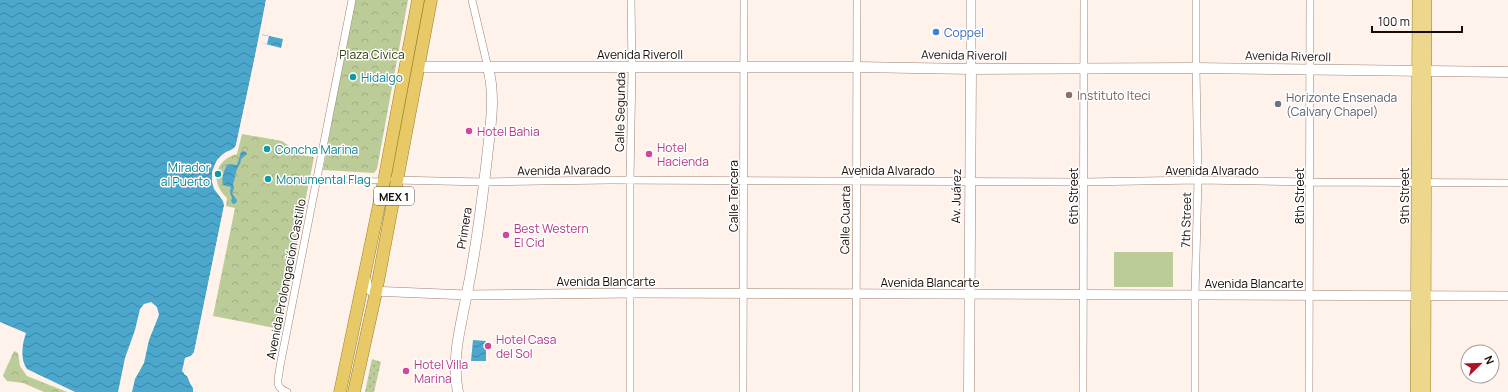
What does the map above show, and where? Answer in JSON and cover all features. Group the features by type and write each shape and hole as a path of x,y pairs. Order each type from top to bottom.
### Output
{"highway":[{"name":"MEX 1","path":"340,392 384,181 418,0"},
{"name":"MEX 1","path":"354,392 376,292 431,0"}],"main road":[{"name":"9th Street","path":"1418,0 1421,72 1421,295 1425,392"},
{"name":"9th Street","path":"1421,72 1426,0"},
{"name":"Avenida Riveroll","path":"419,68 1196,68 1508,72"},
{"name":"Primera","path":"458,392 454,365 455,352 467,294 484,182 492,101 492,81 488,68"},
{"name":"Av. Juárez","path":"969,392 968,294 971,69"},
{"name":"9th Street","path":"1416,392 1421,295"}],"street":[{"name":"Avenida Prolongación Castillo","path":"287,392 279,388 279,372 352,0"},
{"path":"472,0 488,68"},
{"name":"Calle Segunda","path":"630,392 631,0"},
{"name":"Calle Tercera","path":"743,392 744,0"},
{"name":"Calle Cuarta","path":"856,392 855,293 857,0"},
{"name":"Av. Juárez","path":"971,0 971,69"},
{"name":"6th Street","path":"1083,392 1084,0"},
{"name":"7th Street","path":"1195,392 1195,294 1198,180 1196,0"},
{"name":"8th Street","path":"1309,392 1310,0"},
{"name":"Avenida Alvarado","path":"317,178 384,181 484,182 1084,182 1198,180 1310,182 1508,182"},
{"path":"364,273 369,289 376,292"},
{"name":"Avenida Blancarte","path":"376,292 467,294 855,293 1508,296"}],"green space":[{"name":"Plaza Civica","path":"354,0 408,0 377,169 374,173 323,170"},
{"path":"242,134 282,141 302,155 314,157 280,329 213,316 235,208 226,206 227,198 218,186 217,173 223,161 237,154"},
{"path":"1114,252 1173,252 1173,287 1114,287"},
{"path":"14,351 18,353 20,366 27,376 67,392 44,392 23,383 7,381 3,376"},
{"path":"372,359 381,362 374,392 365,392"}],"water":[{"path":"0,0 266,0 260,34 283,39 281,48 258,42 236,145 220,157 213,170 213,183 222,199 224,206 194,353 185,358 184,374 187,376 191,385 198,392 132,392 135,379 144,363 149,340 159,315 157,307 151,302 144,304 140,309 135,330 125,358 118,392 75,392 27,369 23,361 22,352 26,333 0,322"},
{"path":"243,151 247,154 241,159 236,171 232,194 237,200 236,203 233,204 231,201 231,187 223,185 222,183 224,171 228,164 237,165 241,152"},
{"path":"473,340 486,341 486,361 471,361"}],"pier":[{"path":"266,0 262,35 269,36 267,44 260,43 238,146 219,161 214,172 214,182 216,188 226,201 226,204 196,353 192,358 187,359 184,371 191,377 194,386 200,392 193,392 189,378 182,371 185,358 191,356 194,352 224,206 224,202 214,189 212,172 217,160 225,153 235,148 236,145"}],"place":[{"name":"Coppel","path":"936,32"},
{"name":"Hidalgo","path":"353,77"},
{"name":"Instituto Iteci","path":"1069,95"},
{"name":"Horizonte Ensenada (Calvary Chapel)","path":"1278,104"},
{"name":"Hotel Bahia","path":"469,131"},
{"name":"Concha Marina","path":"267,149"},
{"name":"Hotel Hacienda","path":"649,154"},
{"name":"Mirador al Puerto","path":"218,174"},
{"name":"Monumental Flag","path":"268,179"},
{"name":"Best Western El Cid","path":"506,235"},
{"name":"Hotel Casa del Sol","path":"488,346"},
{"name":"Hotel Villa Marina","path":"406,371"}]}
